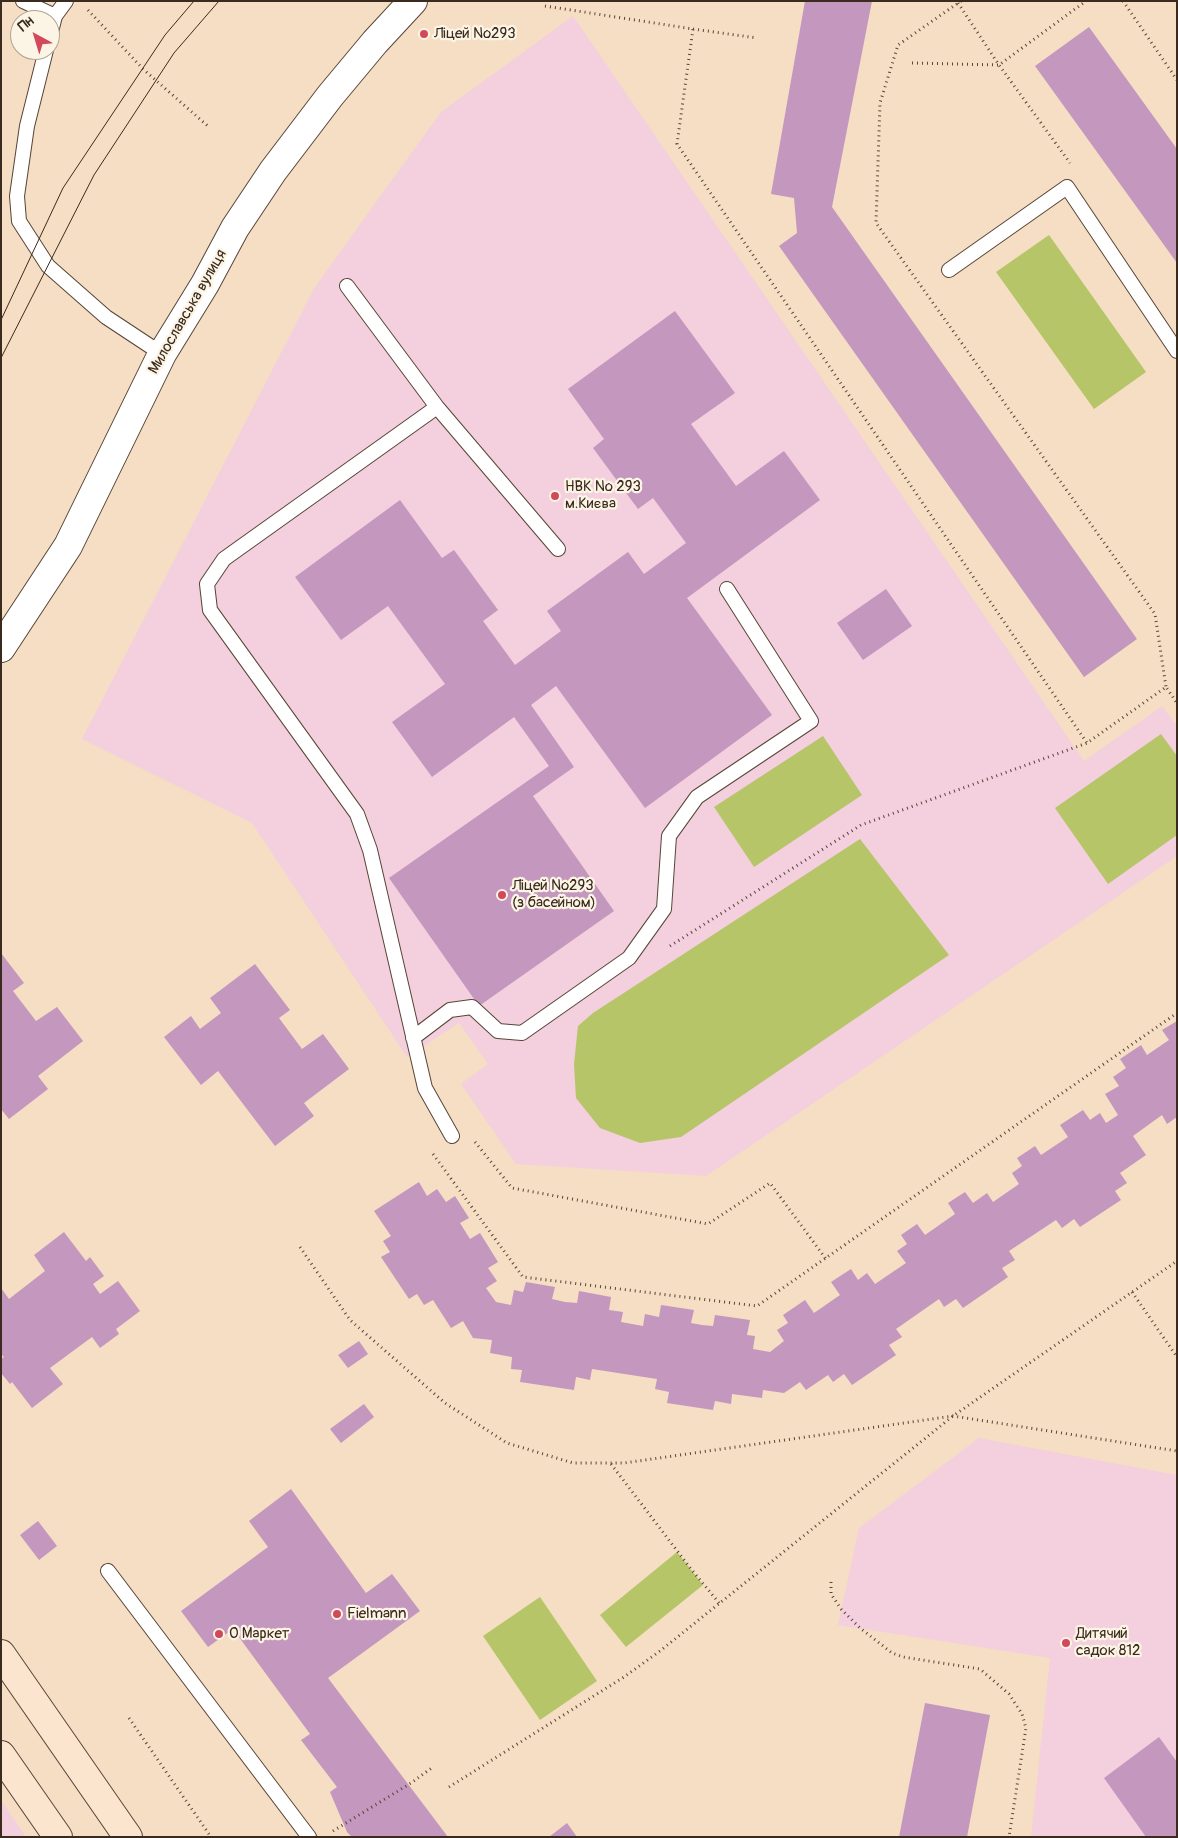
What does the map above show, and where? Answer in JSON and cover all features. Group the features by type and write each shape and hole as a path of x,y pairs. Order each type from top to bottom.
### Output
{"main road":[{"path":"1,1654 128,1837"},
{"path":"1,1755 58,1837"}],"street":[{"name":"Милославська вулиця","path":"1,648 68,546 162,354 236,228 273,171 346,77 413,1"}],"lane":[{"path":"23,1 42,10"},
{"path":"44,60 27,126 17,196 19,221 48,266 106,317 162,354"},
{"path":"950,270 1067,187 1177,350"},
{"path":"347,286 437,407 558,549"},
{"path":"437,407 224,559 207,584 210,610 357,814 370,850 425,1088 452,1136"},
{"path":"414,1038 450,1010 472,1007 498,1031 522,1032 629,958 664,909 669,836 697,797 811,721 727,590"},
{"path":"108,1571 309,1837"}],"path":[{"path":"545,1 544,6 757,38"},
{"path":"912,63 1000,65 1086,1"},
{"path":"1123,1 1177,80"},
{"path":"1075,170 1000,65 959,2 898,45 880,103 876,223 1155,614 1166,687 1177,702"},
{"path":"86,8 142,69 210,128"},
{"path":"694,29 677,144 1087,743"},
{"path":"629,958 662,951 861,825 1087,743 1166,687"},
{"path":"431,1152 523,1277 757,1306 826,1260 1177,1013"},
{"path":"452,1136 468,1133 512,1188 708,1224 770,1183 826,1260"},
{"path":"300,1248 350,1320 446,1403 507,1443 573,1463 624,1463 953,1416 1177,1451"},
{"path":"449,1787 624,1677 660,1651 953,1416 1177,1261"},
{"path":"1132,1292 1177,1356"},
{"path":"611,1463 691,1570 720,1604"},
{"path":"831,1582 831,1594 841,1609 860,1628 892,1654 980,1669 1009,1694 1022,1714 1026,1728 1010,1837"},
{"path":"129,1718 211,1837"},
{"path":"332,1832 411,1783 433,1767"}],"shaded area":[{"name":"НВК № 293 м.Києва","path":"573,16 1084,761 1162,706 1177,726 1177,856 706,1176 516,1164 461,1084 488,1064 459,1023 407,1057 252,823 82,739 315,287 441,112"},
{"name":"Дитячий садок 812","path":"979,1438 1177,1475 1177,1837 1031,1837 1050,1658 838,1625 859,1528"},
{"path":"1,1800 26,1837 1,1837"}],"green space":[{"path":"1049,235 1146,372 1094,409 996,272"},
{"path":"1161,734 1177,756 1177,835 1108,884 1055,808"},
{"path":"823,736 862,795 754,867 714,807"},
{"path":"860,839 949,955 681,1137 640,1143 600,1128 576,1098 574,1064 578,1026 593,1013"},
{"path":"677,1552 703,1585 626,1647 600,1615"},
{"path":"540,1597 597,1681 540,1720 483,1636"}],"building":[{"path":"805,1 872,1 832,207 1137,639 1084,677 779,246 797,233 794,198 771,194"},
{"path":"1089,27 1177,149 1177,263 1035,66"},
{"path":"675,311 735,393 691,424 736,486 784,451 820,500 687,598 772,715 645,808 556,686 531,705 574,767 533,796 614,911 479,1006 389,878 549,766 514,717 432,777 392,722 445,684 388,606 341,640 295,577 400,500 442,558 454,550 498,610 483,621 515,665 561,631 547,611 628,552 644,574 686,543 653,498 638,509 593,448 604,439 568,389"},
{"path":"886,589 912,626 863,660 837,623"},
{"path":"1,953 24,983 13,991 36,1021 57,1007 83,1041 38,1076 48,1089 9,1119 1,1109"},
{"path":"255,964 290,1010 279,1018 302,1049 323,1034 349,1069 304,1103 314,1116 275,1146 218,1071 201,1085 164,1037 191,1016 200,1029 221,1013 210,998"},
{"path":"1177,1021 1177,1117 1167,1124 1162,1115 1133,1136 1146,1155 1120,1173 1127,1183 1115,1191 1121,1200 1080,1227 1074,1219 1062,1228 1056,1220 1009,1251 1015,1260 1002,1268 1008,1277 963,1308 956,1299 944,1307 939,1299 896,1329 902,1337 889,1345 896,1355 852,1385 844,1374 833,1382 828,1375 806,1390 800,1382 784,1393 763,1390 762,1398 732,1394 731,1404 715,1401 713,1410 667,1403 669,1392 655,1389 657,1379 592,1369 590,1380 576,1377 574,1390 520,1382 522,1370 511,1369 512,1357 490,1353 492,1340 473,1338 463,1321 451,1328 433,1300 424,1305 417,1294 409,1299 381,1257 390,1252 383,1241 391,1236 374,1211 419,1182 427,1196 437,1189 446,1202 455,1196 469,1218 460,1223 470,1239 480,1233 498,1262 488,1268 497,1281 486,1288 496,1302 511,1305 514,1290 523,1292 526,1282 555,1287 552,1299 565,1302 577,1303 579,1291 611,1297 609,1310 623,1312 621,1322 643,1326 645,1314 659,1317 661,1305 694,1310 691,1323 702,1325 713,1326 715,1315 750,1320 747,1335 755,1336 753,1349 770,1352 784,1341 777,1330 788,1323 783,1315 805,1300 814,1313 840,1295 831,1282 851,1269 858,1280 867,1273 875,1284 906,1263 897,1251 907,1244 901,1235 917,1224 925,1235 955,1214 948,1203 965,1192 973,1203 987,1193 993,1202 1019,1184 1012,1173 1022,1166 1017,1158 1035,1146 1041,1155 1068,1137 1060,1125 1083,1110 1090,1120 1100,1113 1106,1123 1118,1115 1105,1094 1119,1086 1113,1077 1126,1068 1120,1059 1141,1045 1147,1055 1169,1040 1162,1030"},
{"path":"64,1232 86,1261 90,1257 104,1276 93,1284 100,1294 118,1281 140,1311 116,1329 119,1334 100,1348 92,1337 50,1368 63,1384 32,1408 12,1382 10,1384 1,1373 1,1359 4,1357 1,1354 1,1288 9,1299 45,1271 34,1255"},
{"path":"359,1341 368,1354 348,1368 338,1355"},
{"path":"364,1404 374,1417 341,1443 330,1429"},
{"path":"291,1489 366,1593 392,1574 420,1611 328,1678 448,1837 352,1837 347,1832 330,1792 337,1787 301,1740 310,1734 233,1629 208,1647 181,1611 268,1547 249,1521"},
{"path":"38,1521 57,1546 39,1560 20,1535"},
{"path":"925,1703 990,1715 967,1837 899,1837"},
{"path":"1159,1737 1177,1762 1177,1837 1146,1837 1104,1778"},
{"path":"567,1823 577,1837 549,1837"}],"tram line":[{"path":"1,320 63,188 165,35 194,1"},
{"path":"1,358 94,175 174,53 219,1"}],"place":[{"name":"Ліцей №293","path":"424,34"},
{"name":"НВК № 293 м.Києва","path":"555,496"},
{"name":"Ліцей №293 (з басейном)","path":"502,895"},
{"name":"Fielmann","path":"337,1614"},
{"name":"О Маркет","path":"219,1634"},
{"name":"Дитячий садок 812","path":"1066,1643"}]}
